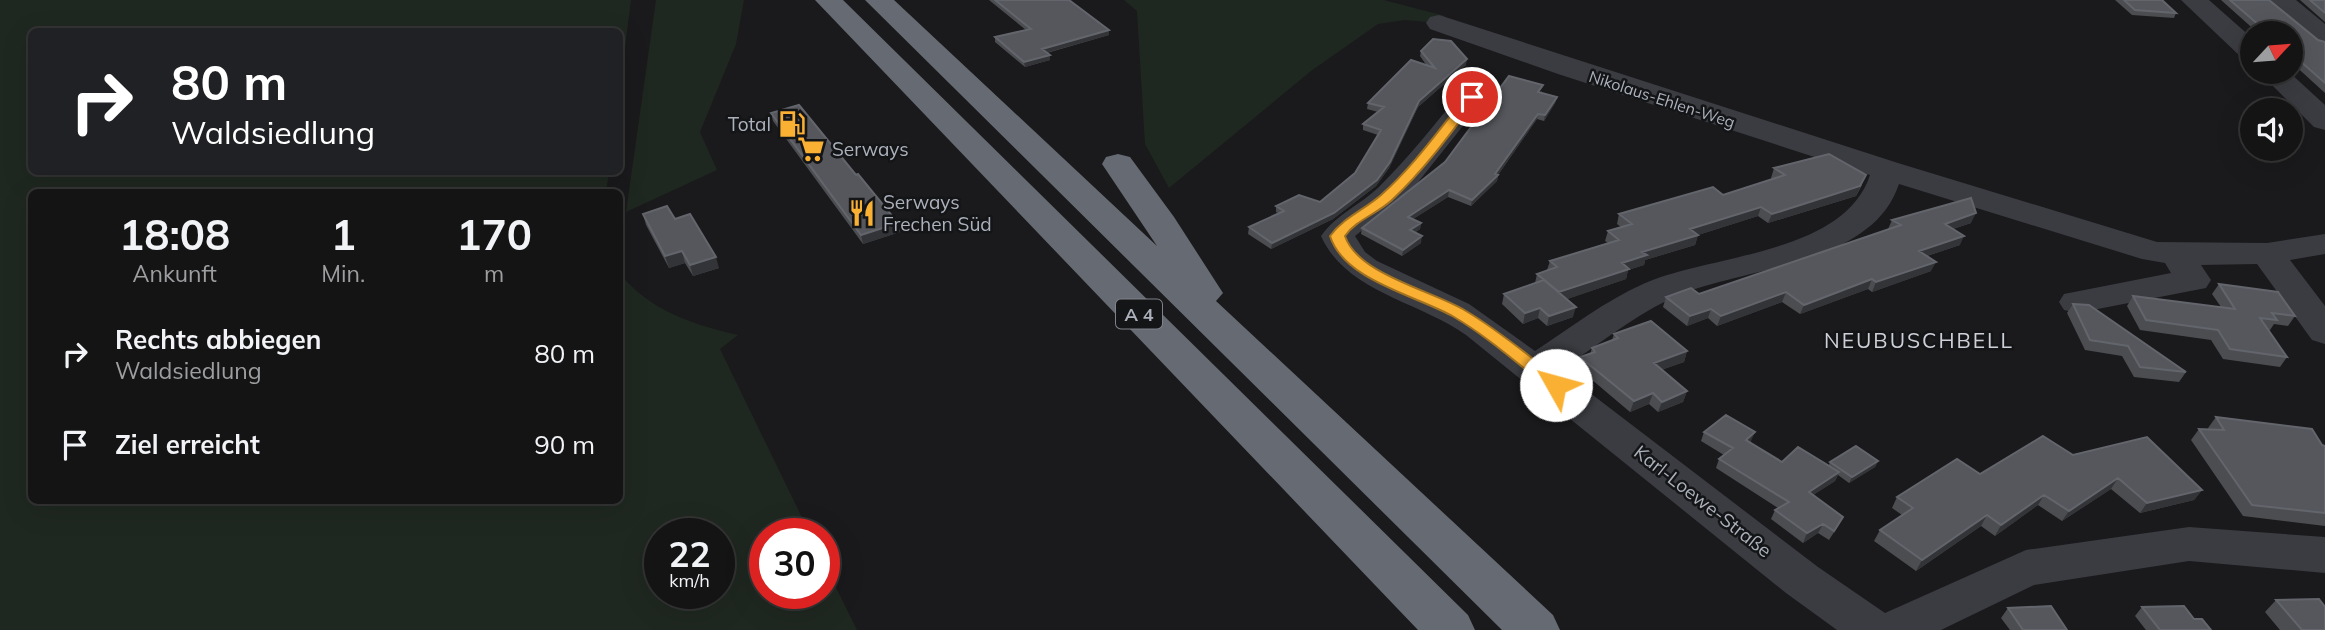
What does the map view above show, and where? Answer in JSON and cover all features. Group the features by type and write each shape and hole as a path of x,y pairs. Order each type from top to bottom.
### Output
{"highway":[{"name":"A 4","path":"828,0 1450,630"},
{"name":"A 4","path":"878,0 1535,630"},
{"path":"1118,164 1157,217 1235,342"}],"street":[{"path":"2194,0 2240,41"},
{"path":"2280,0 2320,31"},
{"name":"Nikolaus-Ehlen-Weg","path":"1439,23 1568,68 2131,245 2177,255 2266,253 2325,244"},
{"path":"2286,84 2325,121"},
{"name":"Karl-Loewe-Straße","path":"1472,97 1420,162 1385,199 1345,225 1338,236 1341,247 1351,258 1386,280 1460,314 1536,369 1802,580 1873,630"},
{"path":"1536,369 1655,292 1689,276 1787,253 1836,236 1878,197 1887,170"},
{"path":"2266,253 2325,332"},
{"path":"2077,302 2193,280 2177,255"},
{"path":"1895,630 2026,568 2189,544 2325,555"}],"shaded area":[{"path":"0,0 631,0 623,64 623,28 28,28 28,175 609,175 606,189 28,189 28,504 623,504 623,277 659,307 688,321 738,335 720,349 802,518 749,518 749,609 840,609 840,595 857,630 0,630"},
{"path":"656,0 744,0 736,44 700,132 717,170 626,212"},
{"path":"1124,0 1384,0 1445,16 1438,23 1405,20 1378,24 1311,71 1169,188 1145,144 1137,11"}],"building":[{"path":"995,0 1069,0 1109,30 1042,49 1050,55 1024,62 995,37 1031,29"},
{"path":"2124,0 2162,0 2176,13 2135,10"},
{"path":"2230,0 2269,0 2295,21 2254,21"},
{"path":"2310,0 2325,0 2325,13"},
{"path":"2303,28 2318,40 2325,42 2325,83 2303,64"},
{"path":"1433,39 1451,41 1467,59 1419,101 1390,162 1377,180 1334,213 1272,243 1249,227 1284,211 1276,206 1299,195 1320,202 1355,173 1381,130 1363,124 1384,107 1368,103 1411,60 1435,68 1421,51"},
{"path":"1509,76 1543,85 1538,92 1557,97 1545,115 1538,114 1495,174 1498,175 1472,200 1449,190 1408,217 1421,223 1410,230 1422,236 1403,250 1362,228 1445,162"},
{"path":"799,105 898,223 861,235 771,113"},
{"path":"1829,154 1866,175 1860,186 1772,214 1761,207 1690,229 1698,235 1642,252 1647,255 1622,263 1629,269 1559,292 1537,274 1557,267 1550,261 1619,240 1608,231 1632,224 1619,214 1713,187 1723,195 1785,175 1774,168"},
{"path":"1971,198 1976,213 1945,224 1964,236 1919,251 1936,262 1876,282 1872,279 1804,305 1786,292 1721,316 1711,309 1690,316 1666,297 1691,288 1699,294 1901,225 1892,220"},
{"path":"667,206 675,219 690,214 716,257 690,265 682,251 665,256 643,214"},
{"path":"1544,280 1576,307 1549,316 1540,308 1525,313 1504,294"},
{"path":"2219,284 2278,292 2295,316 2272,313 2277,320 2260,318 2287,357 2230,349 2218,330 2146,320 2133,296 2235,309"},
{"path":"2073,304 2089,305 2186,372 2140,367 2128,346 2090,340"},
{"path":"1651,321 1687,351 1654,363 1687,391 1662,402 1653,393 1634,401 1580,357 1595,352 1592,348 1618,338 1614,334"},
{"path":"1726,415 1755,432 1746,440 1782,462 1798,447 1839,472 1809,492 1843,517 1834,531 1823,524 1807,533 1775,510 1789,502 1719,459 1733,448 1704,432"},
{"path":"2216,417 2312,429 2325,446 2325,513 2252,505 2199,429 2224,430"},
{"path":"2043,436 2073,455 2147,437 2202,490 2147,503 2118,478 2069,511 2044,495 2001,525 1987,515 1922,560 1880,530 1913,508 1897,497 1957,459 1980,474"},
{"path":"1856,446 1878,461 1852,477 1830,462"},
{"path":"2319,599 2325,607 2325,630 2302,630 2276,600"},
{"path":"2051,606 2067,630 2023,630 2008,608"},
{"path":"2184,606 2194,619 2202,619 2211,630 2160,630 2142,607"}],"place":[{"name":"Total","path":"792,124"},
{"name":"Serways","path":"811,149"},
{"name":"Serways Frechen Süd","path":"862,213"}],"district":[{"name":"NEUBUSCHBELL","path":"1919,340"}],"route":[{"path":"1472,97 1420,162 1385,199 1345,225 1338,236 1341,247 1351,258 1386,280 1429,297 1460,314 1556,385"}]}
